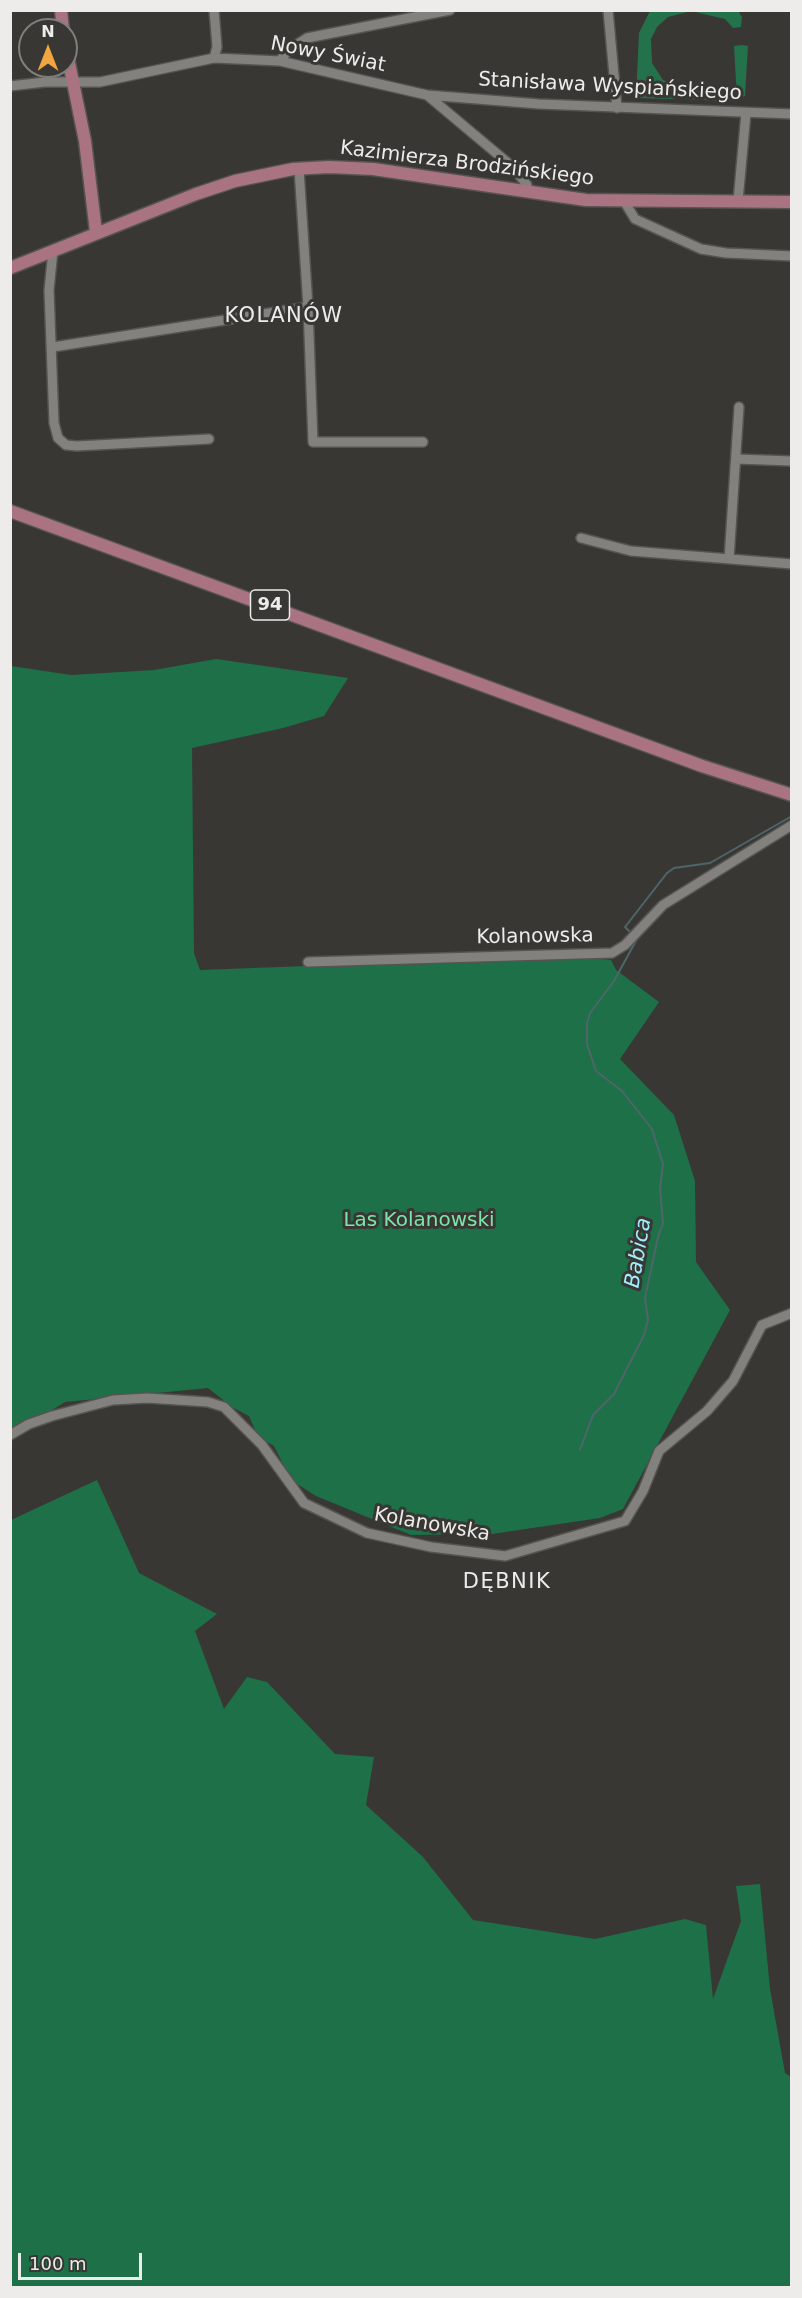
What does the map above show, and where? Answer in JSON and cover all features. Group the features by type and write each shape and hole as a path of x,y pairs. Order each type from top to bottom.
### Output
{"main road":[{"path":"72,78 85,141 96,232"},
{"name":"Kazimierza Brodzińskiego","path":"10,268 96,232 235,181 299,169 373,169 526,192 624,201 792,202"},
{"name":"94","path":"10,511 702,766 792,795"}],"street":[{"path":"214,10 217,47 214,58"},
{"path":"280,61 288,50 307,38 450,10"},
{"path":"608,10 617,108"},
{"name":"Nowy Świat","path":"10,86 119,79 214,58 280,61 427,95 514,168 527,185 526,192"},
{"name":"Stanisława Wyspiańskiego","path":"427,95 617,108 792,114"},
{"path":"738,201 746,113"},
{"path":"299,169 308,306 313,442 423,442"},
{"path":"624,201 635,219 701,249 726,254 792,256"},
{"path":"53,251 50,290 54,423 58,438 66,445 209,439"},
{"path":"53,347 308,306"},
{"path":"729,559 739,407"},
{"path":"737,459 792,461"},
{"path":"581,538 631,551 792,564"},
{"name":"Kolanowska","path":"308,962 612,953 624,945 663,905 792,825"},
{"name":"Kolanowska","path":"10,1435 52,1416 113,1400 147,1398 208,1402 224,1407 255,1438 304,1503 367,1533 431,1547 505,1556 625,1521 643,1491 659,1451 707,1411 733,1381 762,1325 792,1313"}],"green space":[{"path":"737,10 738,11 742,17 741,27 733,28 725,19 691,11 668,17 657,27 651,39 652,63 663,80 690,89 713,88 722,101 687,99 681,96 673,99 636,98 639,33 650,11"},
{"path":"734,46 748,46 745,96 737,99"},
{"name":"Las Kolanowski","path":"216,659 348,678 324,716 283,728 192,748 194,953 200,970 574,956 611,960 616,970 659,1002 620,1059 674,1115 695,1181 696,1262 730,1310 623,1509 600,1518 492,1534 411,1535 316,1496 291,1480 274,1446 258,1437 249,1416 232,1407 208,1388 65,1402 11,1436 11,666 71,675 154,670"},
{"path":"97,1480 139,1573 217,1614 195,1631 224,1709 247,1677 267,1682 335,1754 374,1757 366,1805 423,1857 473,1920 595,1939 685,1919 706,1925 713,1999 741,1921 736,1886 760,1884 770,1989 785,2073 791,2077 791,2287 11,2287 11,1520"}],"waterway":[{"name":"Babica","path":"629,931 625,927 667,873 674,868 710,863 792,816"},
{"name":"Babica","path":"580,1450 593,1415 614,1394 644,1335 648,1320 645,1298 663,1223 660,1189 663,1164 652,1129 622,1091 596,1071 587,1044 587,1023 590,1013 614,981 637,939"}],"district":[{"name":"KOLANÓW","path":"284,317"},
{"name":"DĘBNIK","path":"507,1583"}]}
